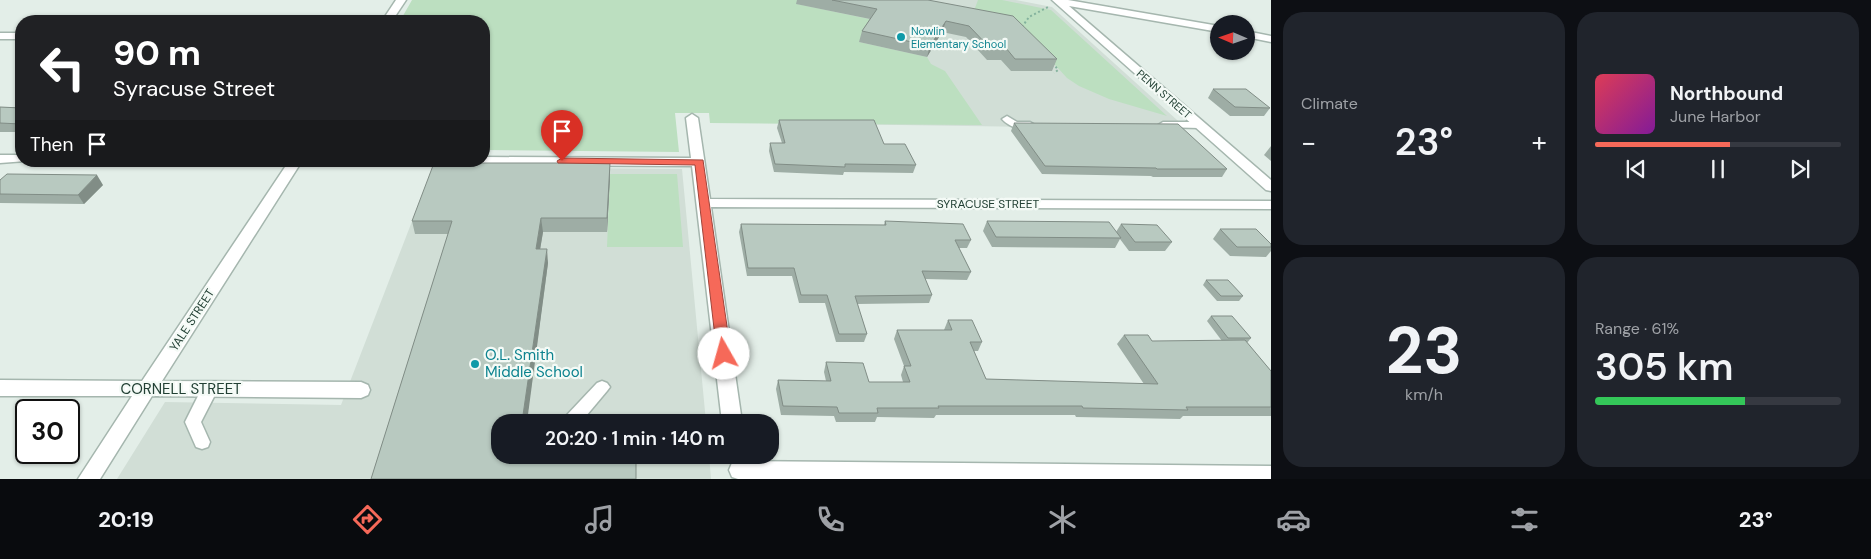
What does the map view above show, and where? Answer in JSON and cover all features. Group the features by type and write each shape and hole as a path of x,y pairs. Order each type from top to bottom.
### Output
{"street":[{"path":"391,15 401,0"},
{"path":"1055,2 1210,28"},
{"name":"PENN STREET","path":"1055,2 1271,187"},
{"path":"0,36 15,36"},
{"path":"1255,36 1271,39"},
{"path":"692,118 731,414"},
{"path":"0,159 15,159"},
{"path":"490,161 699,162"},
{"name":"YALE STREET","path":"88,479 292,167"},
{"name":"SYRACUSE STREET","path":"704,203 1271,205"},
{"name":"CORNELL STREET","path":"0,388 361,390"},
{"path":"738,468 1271,475"}],"lane":[{"path":"1007,119 1016,125 1045,125"},
{"path":"1154,125 1200,125"},
{"path":"578,414 602,387"},
{"path":"202,442 193,422 210,389"}],"path":[{"path":"1018,24 1055,2"},
{"path":"1023,22 1022,28 1024,33"},
{"path":"1050,61 1058,70 1054,73"}],"shaded area":[{"path":"754,0 1016,0 1052,7 1187,129 757,123"},
{"path":"433,167 682,169 705,414 491,414 491,464 710,464 711,479 117,479 165,402 341,405"}],"green space":[{"path":"412,0 800,0 797,4 874,20 859,42 927,57 931,64 945,71 982,125 710,123 709,113 675,113 679,152 490,150 490,15 403,15"},
{"path":"978,0 1002,0 1051,10 1167,116 1109,99 1079,86 1067,78 1024,31 972,16"},
{"path":"610,174 677,174 683,247 607,247"}],"building":[{"path":"832,0 928,0 1013,16 1057,59 1015,59 1006,48 991,49 969,26 946,21 930,46 862,31 877,9"},
{"path":"1213,89 1246,89 1270,108 1235,107"},
{"path":"0,107 15,108 15,124 0,123"},
{"path":"779,120 874,120 884,144 905,144 916,165 845,164 845,167 775,164 770,143 785,143"},
{"path":"1014,123 1178,124 1227,169 1045,166"},
{"name":"O.L. Smith Middle School","path":"490,163 610,163 607,218 541,218 536,249 547,249 523,414 491,414 491,464 636,464 636,479 371,479 452,221 412,221 432,167 490,167"},
{"path":"7,174 97,175 78,195 0,194 0,180"},
{"path":"885,221 963,224 971,240 955,240 971,272 922,271 932,295 855,296 867,334 839,334 827,295 801,295 794,268 748,268 741,224 886,225"},
{"path":"987,221 1109,222 1121,238 996,237"},
{"path":"1121,224 1157,225 1172,242 1135,242"},
{"path":"1220,229 1256,229 1271,244 1271,247 1237,247"},
{"path":"1206,280 1228,280 1243,296 1221,296"},
{"path":"1211,316 1232,316 1251,338 1228,338"},
{"path":"948,320 972,320 982,342 970,342 986,379 1158,384 1124,335 1148,335 1152,341 1245,340 1271,371 1271,407 1186,407 1188,410 1083,408 1082,406 938,406 939,408 877,408 878,413 839,413 837,407 783,406 778,380 831,381 826,362 863,363 869,382 910,382 904,366 911,366 897,330 952,330"}],"place":[{"name":"Nowlin Elementary School","path":"901,37"},
{"name":"O.L. Smith Middle School","path":"475,364"}],"route":[{"path":"562,161 699,162 724,354"}]}
